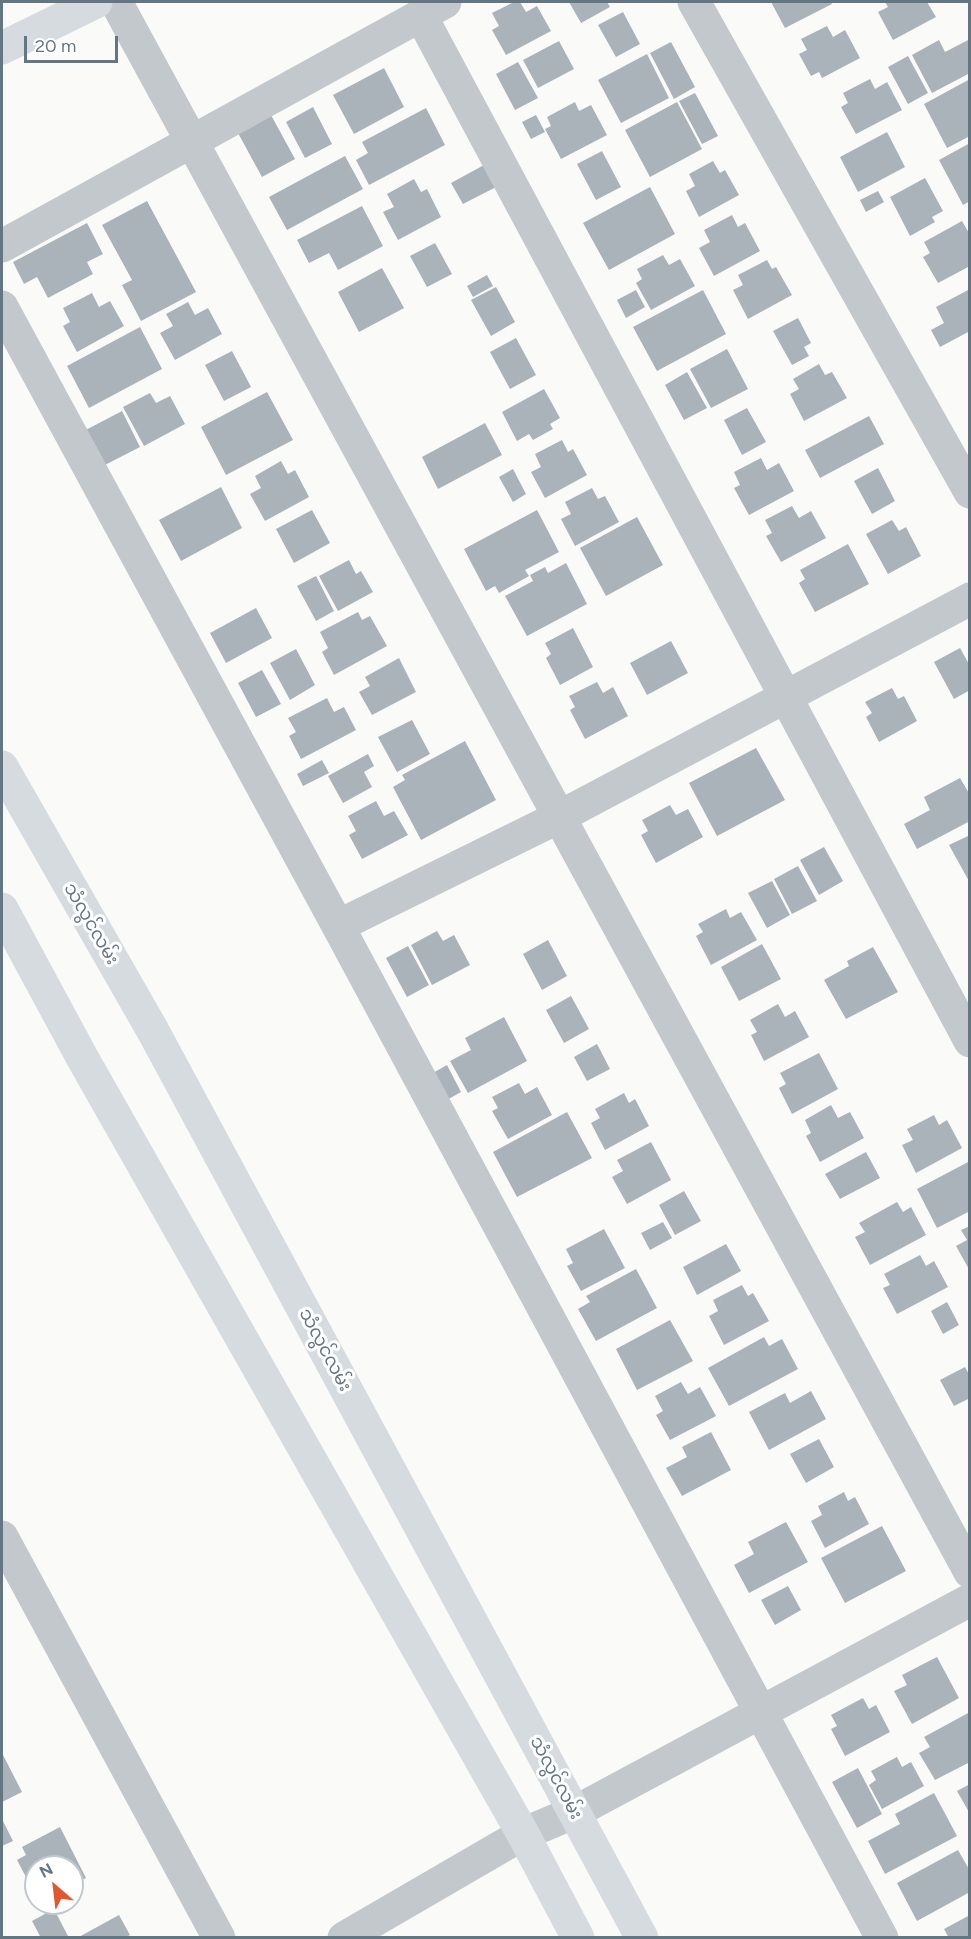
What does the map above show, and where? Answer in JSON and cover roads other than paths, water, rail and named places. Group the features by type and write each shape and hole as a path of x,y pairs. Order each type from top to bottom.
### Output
{"main road":[{"path":"2,48 96,2"},
{"name":"သံလွင်လမ်း","path":"2,767 153,1031 642,1938"},
{"path":"2,909 83,1059 523,1834 578,1938"}],"street":[{"path":"116,2 969,1572"},
{"path":"694,2 969,492"},
{"path":"2,246 433,9 785,696 969,1041"},
{"path":"2,306 882,1938"},
{"path":"338,926 559,817 969,599"},
{"path":"2,1537 219,1938"},
{"path":"344,1938 523,1834 575,1812 969,1600"}]}
